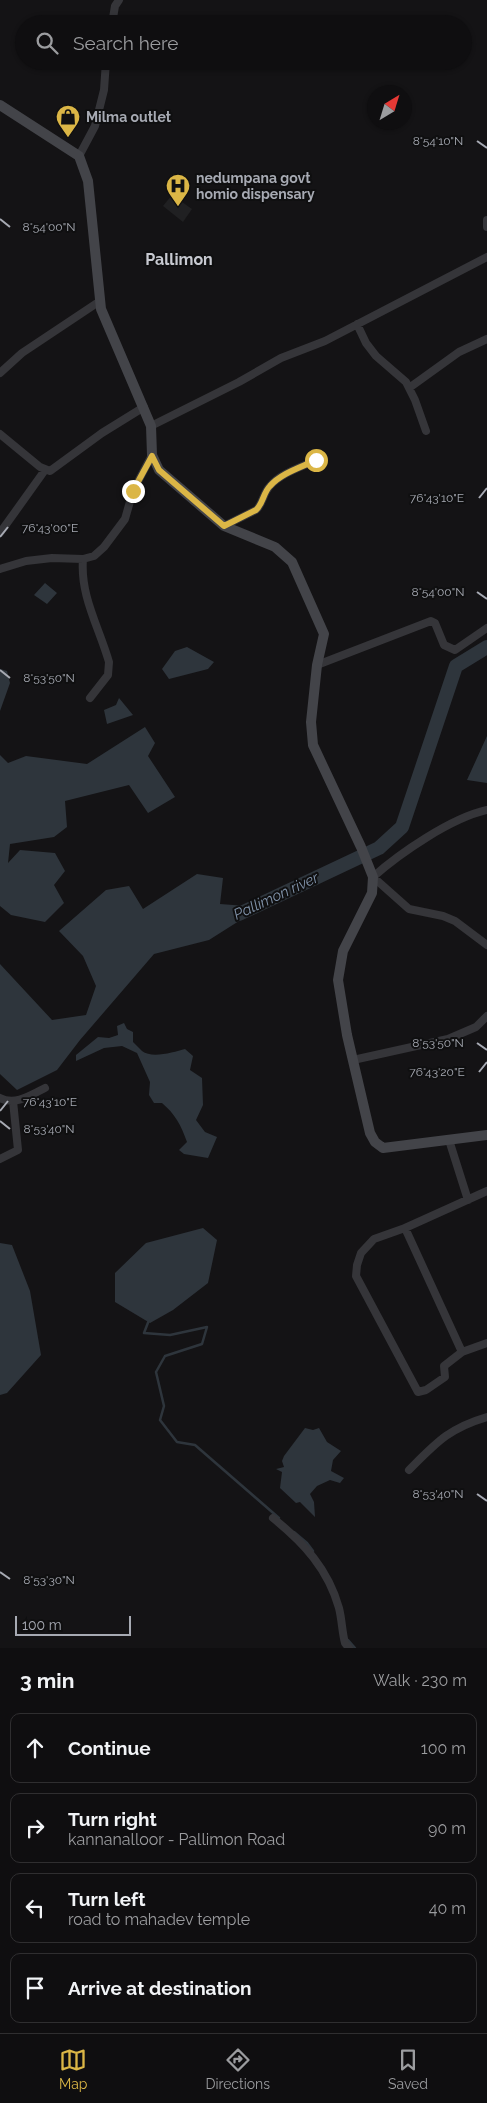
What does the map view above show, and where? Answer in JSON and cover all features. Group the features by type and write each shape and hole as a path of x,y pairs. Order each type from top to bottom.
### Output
{"street":[{"path":"114,15 115,6 119,0"},
{"path":"79,156 95,126 104,90 105,70"},
{"path":"0,105 79,156 88,181 101,309 151,426 152,456 159,470 224,526 275,547 292,562 324,634 317,665 312,722 313,745 372,873 409,909 443,916 455,922 487,945"},
{"path":"487,220 487,227"},
{"path":"151,426 239,382 281,358 325,341 487,257"},
{"path":"0,373 22,353 100,301"},
{"path":"357,324 366,343 376,356 396,371 409,388 426,431"},
{"path":"409,388 460,352 487,339"},
{"path":"0,434 40,468 50,471 102,433 144,407"},
{"path":"0,569 26,561 52,558 83,559 94,556 104,547 125,519 133,491 152,456"},
{"path":"224,526 256,510 275,481 316,460"},
{"path":"0,533 45,470"},
{"path":"83,559 82,576 85,589 109,662 108,675 90,698"},
{"path":"317,665 431,621 435,623 444,645 455,650 487,628"},
{"path":"372,873 458,821 487,810"},
{"path":"372,873 372,893 343,951 338,980 353,1060 370,1133 375,1142 383,1148 487,1135"},
{"path":"353,1060 448,1039 476,1027 487,1016"},
{"path":"0,1098 13,1101 45,1088"},
{"path":"0,1159 18,1150 13,1101"},
{"path":"449,1140 468,1200"},
{"path":"487,1191 405,1228 374,1239 361,1253 356,1276 418,1392 426,1390 445,1378 444,1366 462,1352 487,1342"},
{"path":"405,1228 462,1352"},
{"path":"409,1470 450,1431 487,1417"},
{"path":"273,1518 298,1538 325,1575 338,1606 345,1643 349,1648"}],"shaded area":[{"name":"nedumpana govt homio dispensary","path":"172,195 192,209 183,222 163,206"},
{"path":"45,583 57,593 47,604 34,595"},
{"path":"187,647 214,662 208,669 169,679 162,669 175,651"},
{"path":"0,669 7,671 10,683 0,711"},
{"path":"119,698 133,715 107,724 104,710 116,705"},
{"path":"145,727 155,743 148,756 175,797 148,813 129,785 65,801 67,827 54,837 10,844 8,863 20,850 55,853 65,871 54,885 64,903 45,922 11,915 0,906 0,755 8,763 26,756 87,764"},
{"path":"487,736 487,783 467,780"},
{"path":"197,874 223,878 220,904 261,907 209,940 154,954 80,1040 57,1070 17,1090 0,1074 0,964 52,1020 86,1015 96,986 83,956 59,931 106,890 129,886 143,909"},
{"path":"124,1023 127,1029 133,1032 133,1042 146,1053 163,1054 185,1049 193,1056 190,1070 202,1078 203,1105 196,1120 205,1132 217,1137 208,1158 184,1154 179,1150 187,1142 182,1130 171,1111 162,1103 154,1103 149,1095 150,1082 137,1053 122,1046 104,1048 76,1061 76,1055 98,1037 109,1038 118,1035 117,1026"},
{"path":"203,1228 217,1240 208,1283 173,1310 150,1323 115,1302 115,1273 146,1243"},
{"path":"0,1243 12,1245 30,1291 41,1355 7,1393 0,1395"},
{"path":"305,1428 313,1430 319,1428 327,1442 341,1451 333,1460 331,1471 344,1478 340,1483 330,1480 317,1486 310,1494 314,1502 315,1517 300,1502 296,1503 280,1488 282,1472 276,1469 284,1467 282,1461 284,1456"}],"waterway":[{"name":"Pallimon river","path":"239,914 379,848 402,827 456,666 487,647"},
{"path":"149,1320 144,1333 170,1335 207,1327 202,1344 165,1356 156,1372 164,1406 160,1420 177,1442 195,1445 279,1518"},
{"path":"294,1532 313,1551"},
{"path":"348,1640 355,1648"}],"place":[{"name":"Milma outlet","path":"68,138"},
{"name":"nedumpana govt homio dispensary","path":"178,207"}],"district":[{"name":"Pallimon","path":"179,259"}],"route":[{"path":"133,491 152,456 159,470 224,526 256,510 269,486 275,481 316,460"}]}
